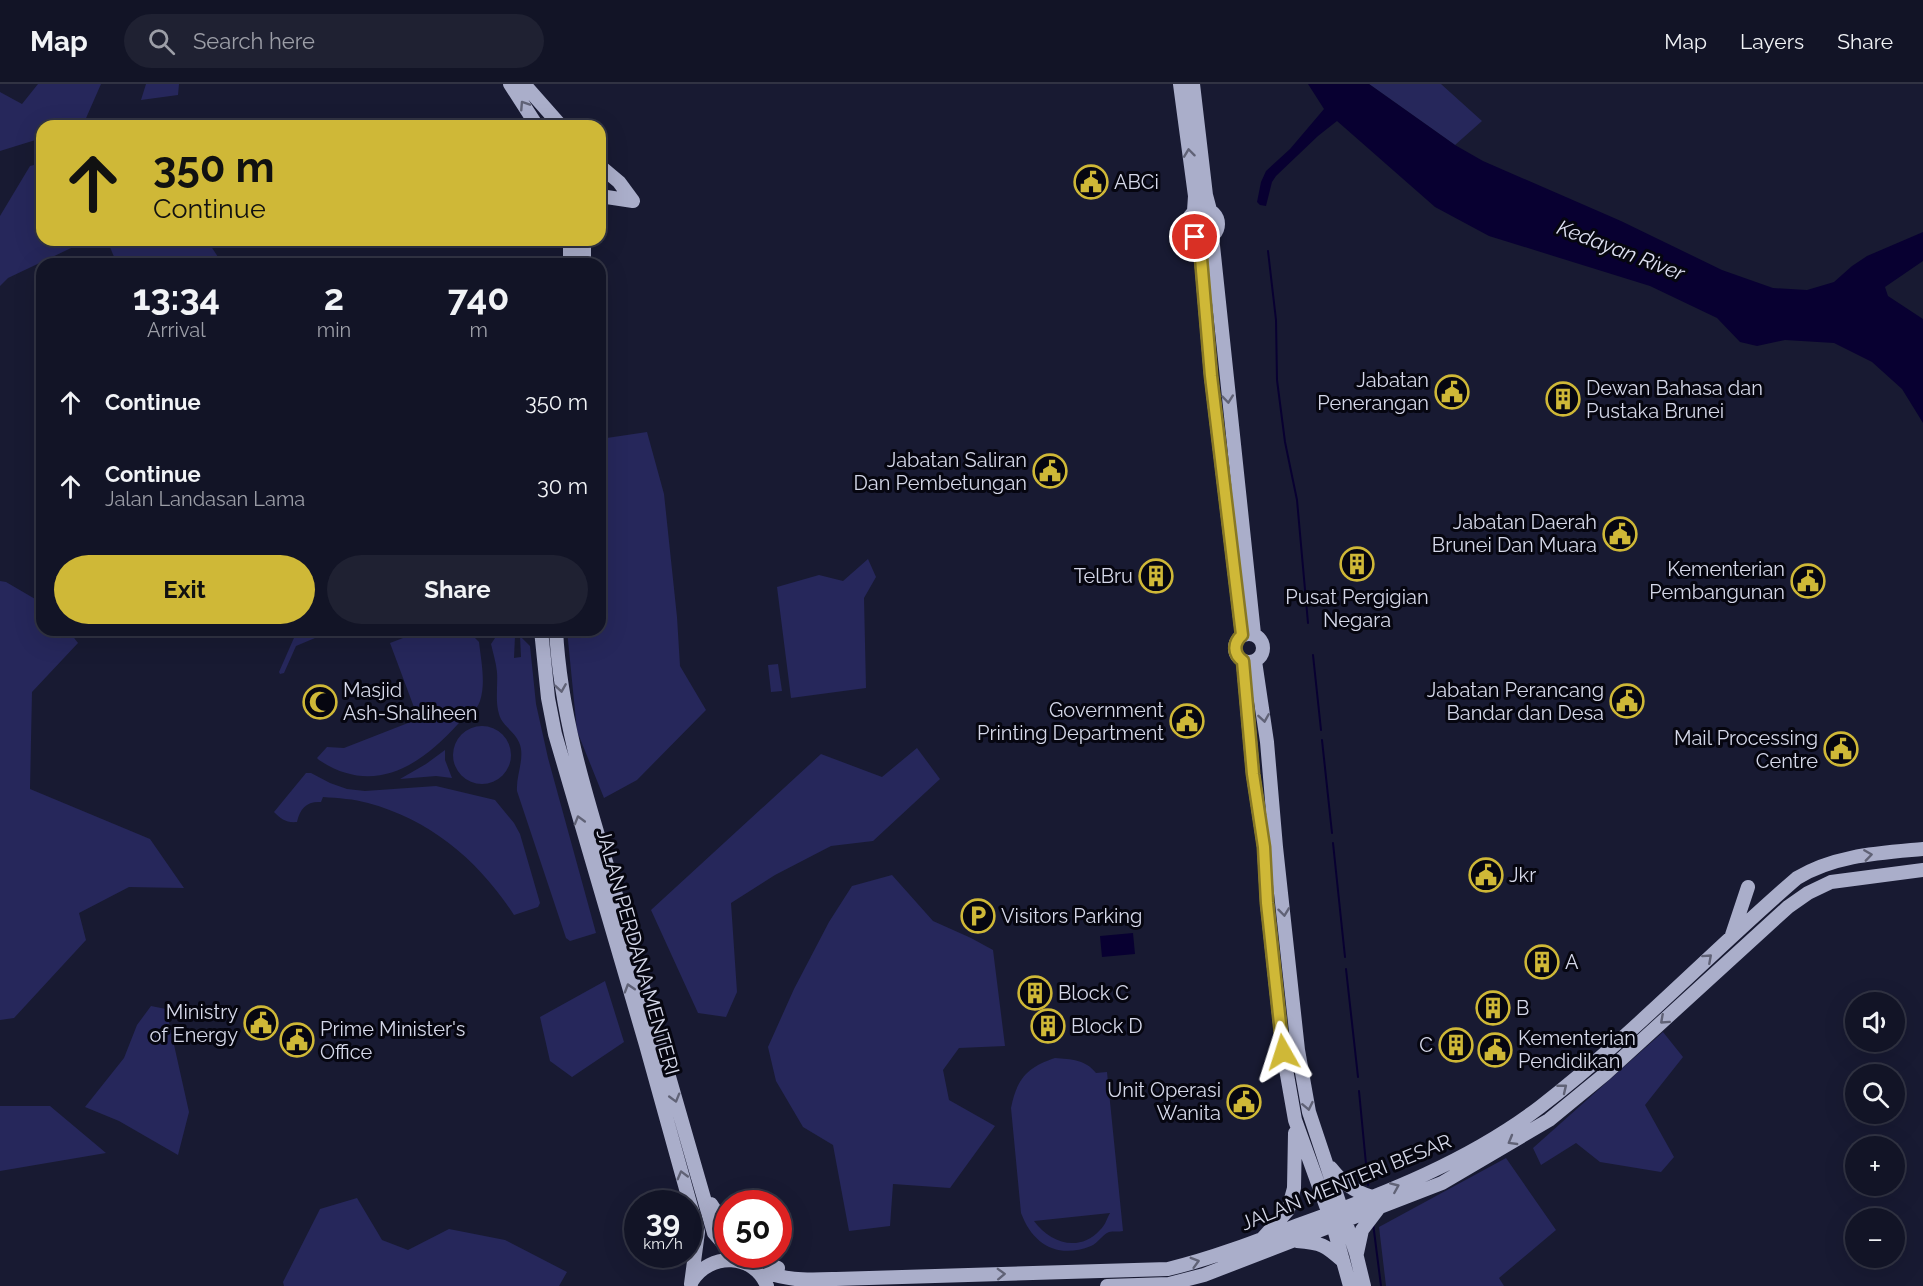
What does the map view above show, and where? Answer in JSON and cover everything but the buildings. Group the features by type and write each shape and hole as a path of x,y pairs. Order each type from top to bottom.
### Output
{"main road":[{"path":"510,84 533,120"},
{"path":"524,84 547,120"},
{"path":"524,84 556,120"},
{"path":"1180,84 1195,196 1194,212 1188,223 1189,231 1195,237 1201,258 1211,376 1233,560 1248,635"},
{"path":"1193,84 1206,195 1210,210 1218,221 1218,230 1212,236 1204,239 1195,237"},
{"path":"606,171 619,182 633,201 606,197"},
{"path":"1194,212 1202,208 1210,210"},
{"path":"1212,236 1238,488 1248,635"},
{"path":"1211,376 1219,366 1213,312 1219,301"},
{"path":"1233,560 1239,553 1234,497 1238,488"},
{"path":"1248,635 1262,640 1264,649 1260,657 1249,661 1237,656 1235,648 1236,643 1248,635"},
{"path":"535,636 543,650"},
{"name":"JALAN PERDANA MENTERI","path":"542,636 548,698 555,734 698,1232 691,1285"},
{"name":"JALAN PERDANA MENTERI","path":"556,636 558,670 567,722 714,1233"},
{"path":"1249,661 1267,742 1298,1050 1309,1112 1324,1159 1350,1286"},
{"path":"1249,661 1252,763 1264,847 1267,903 1283,1052 1295,1120 1294,1188 1288,1210 1261,1239"},
{"path":"599,837 597,853 618,926 613,936"},
{"path":"1267,903 1272,886 1269,860 1276,847"},
{"name":"JALAN MENTERI BESAR","path":"1375,1202 1499,1135 1539,1107 1595,1062 1797,878 1822,865 1862,855 1923,849"},
{"name":"JALAN MENTERI BESAR","path":"761,1268 778,1277 796,1280 966,1281 1168,1269 1200,1261 1261,1239 1337,1217 1375,1202 1442,1183 1549,1120 1605,1074 1788,907 1808,893 1831,882 1923,870"},
{"path":"1732,936 1748,887"},
{"path":"1758,912 1770,915 1788,907"},
{"path":"1283,1052 1298,1050"},
{"path":"1295,1120 1337,1217 1356,1253 1364,1286"},
{"path":"1324,1159 1343,1182 1354,1191 1375,1202 1362,1230 1356,1253"},
{"path":"702,1189 714,1208"},
{"name":"JALAN MENTERI BESAR","path":"1107,1286 1169,1284 1204,1275 1294,1240 1337,1217"},
{"path":"1294,1240 1319,1243 1329,1248 1345,1263"},
{"name":"JALAN MENTERI BESAR","path":"691,1285 702,1269 714,1263"},
{"path":"752,1268 767,1286"},
{"path":"1110,1271 1120,1278 1162,1278 1169,1284"}],"shaded area":[{"path":"38,84 101,84 85,120 36,120 36,140 0,151 0,92 22,104"},
{"path":"146,84 179,84 178,95 141,100"},
{"path":"1369,84 1441,84 1482,121 1455,145"},
{"path":"36,164 36,246 75,246 50,258 36,258 36,265 8,278 0,286 0,216 30,166"},
{"path":"110,246 211,246 218,257 227,258 114,258"},
{"path":"647,432 664,494 680,666 706,710 637,780 604,798 577,731 568,636 606,636 606,438"},
{"path":"868,559 876,577 864,598 866,688 791,698 777,587 819,575 843,581"},
{"path":"0,581 6,582 36,600 36,636 73,636 78,643 32,692 30,789 150,839 184,888 129,887 79,913 86,940 14,1018 0,1020"},
{"path":"295,636 320,636 296,646 284,673 279,672"},
{"path":"408,636 475,638 479,642 482,672 483,687 480,701 476,708 443,739 411,764 394,772 376,776 358,776 339,771 317,758 327,747 344,748 413,720 415,710 390,643"},
{"path":"515,636 514,658 521,657 520,636 530,646 536,704 548,758 596,933 570,941 566,938 517,791 521,760 520,743 503,723 498,709 497,672 491,644 495,638"},
{"path":"778,664 782,691 771,692 768,665"},
{"path":"482,726 498,731 506,739 511,755 506,771 498,779 482,784 466,779 458,771 453,755 458,739 466,731"},
{"path":"917,748 940,779 873,841 831,846 775,875 731,903 737,992 726,1017 698,1013 651,910 821,754 882,777"},
{"path":"445,750 445,760 452,778 436,776 400,779 426,764"},
{"path":"306,773 311,773 347,789 365,791 436,786 495,800 520,834 540,903 538,907 514,915 485,877 452,845 433,832 391,810 368,803 323,797 321,802 305,806 297,822 284,820 274,812"},
{"path":"892,875 933,921 993,950 1005,1046 959,1048 943,1070 949,1100 995,1126 950,1188 893,1184 890,1226 849,1231 833,1145 803,1127 776,1081 768,1047 794,989 829,922 852,886"},
{"path":"605,981 624,1042 572,1077 550,1061 540,1017"},
{"path":"151,1006 166,1009 189,1112 178,1155 119,1121 85,1107 124,1058 137,1025"},
{"path":"1663,1032 1683,1057 1645,1105 1674,1157 1661,1172 1600,1162 1576,1143 1541,1165 1533,1148"},
{"path":"1055,1058 1083,1063 1096,1073 1107,1072 1123,1231 1109,1232 1093,1245 1079,1250 1058,1250 1040,1241 1032,1233 1021,1213 1011,1108 1020,1081 1025,1075 1038,1065","holes":["1110,1213 1105,1224 1092,1237 1074,1243 1056,1240 1034,1221"]},
{"path":"0,1106 50,1106 106,1153 0,1171"},
{"path":"1506,1158 1556,1230 1499,1278 1504,1286 1386,1286 1379,1227"},
{"path":"357,1198 382,1240 408,1250 449,1229 505,1240 567,1272 559,1286 284,1286 283,1282 320,1209"}],"water":[{"name":"Kedayan River","path":"1308,84 1369,84 1455,145 1483,161 1621,221 1722,270 1773,288 1807,290 1834,282 1867,256 1923,232 1923,261 1885,287 1888,296 1923,319 1923,423 1902,389 1872,362 1834,343 1785,340 1757,346 1740,342 1717,318 1650,286 1489,236 1435,207 1337,121 1276,176 1272,182 1266,206 1260,205 1257,202 1266,171 1290,149 1324,109"},
{"path":"1133,933 1135,954 1102,957 1100,936"}],"waterway":[{"path":"1268,251 1276,320 1277,380 1285,442 1297,500 1308,623"},
{"path":"1313,655 1321,730"},
{"path":"1322,740 1332,833"},
{"path":"1333,843 1345,957"},
{"path":"1346,969 1358,1077"},
{"path":"1359,1091 1368,1185"},
{"path":"1373,1223 1381,1286"}],"place":[{"name":"ABCi","path":"1091,182"},
{"name":"Jabatan Penerangan","path":"1452,392"},
{"name":"Dewan Bahasa dan Pustaka Brunei","path":"1563,399"},
{"name":"Jabatan Saliran Dan Pembetungan","path":"1050,471"},
{"name":"Jabatan Daerah Brunei Dan Muara","path":"1620,534"},
{"name":"Pusat Pergigian Negara","path":"1357,564"},
{"name":"TelBru","path":"1156,576"},
{"name":"Kementerian Pembangunan","path":"1808,581"},
{"name":"Jabatan Perancang Bandar dan Desa","path":"1627,701"},
{"name":"Masjid Ash-Shaliheen","path":"320,702"},
{"name":"Government Printing Department","path":"1187,721"},
{"name":"Mail Processing Centre","path":"1841,749"},
{"name":"Jkr","path":"1486,875"},
{"name":"Visitors Parking","path":"978,916"},
{"name":"A","path":"1542,962"},
{"name":"Block C","path":"1035,993"},
{"name":"B","path":"1493,1008"},
{"name":"Ministry of Energy","path":"261,1023"},
{"name":"Block D","path":"1048,1026"},
{"name":"Prime Minister's Office","path":"297,1040"},
{"name":"C","path":"1456,1045"},
{"name":"Kementerian Pendidikan","path":"1495,1050"},
{"name":"Unit Operasi Wanita","path":"1244,1102"}],"route":[{"path":"1195,237 1201,258 1211,376 1242,635 1235,648 1237,656 1243,661 1253,774 1264,847 1267,903 1283,1052"}]}
